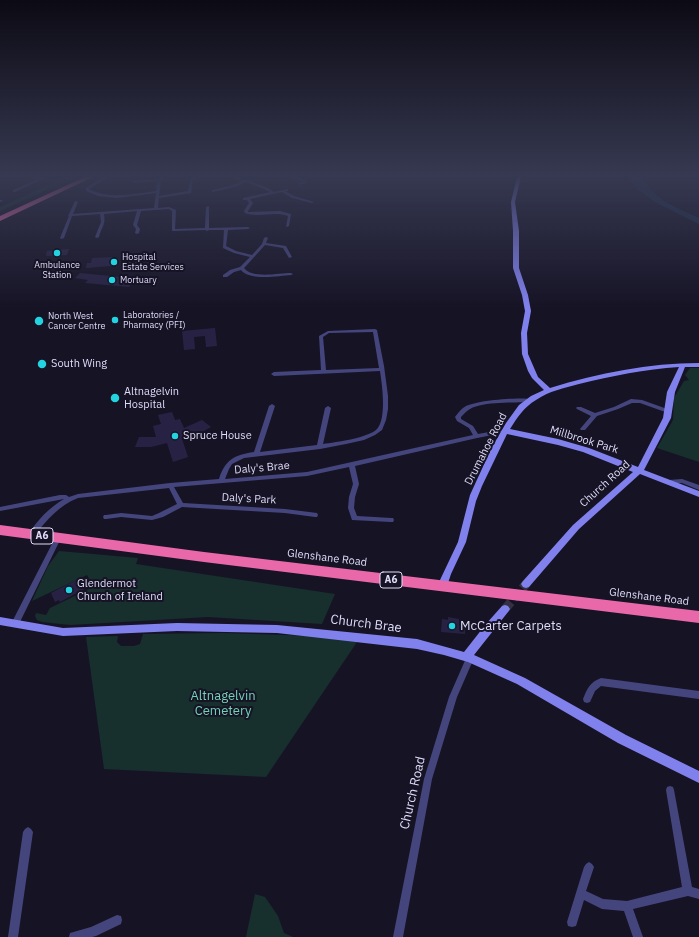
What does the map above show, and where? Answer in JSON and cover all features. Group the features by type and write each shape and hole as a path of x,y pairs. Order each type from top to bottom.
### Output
{"highway":[{"name":"Glenshane Road","path":"0,530 204,557 699,617"}],"street":[{"path":"62,238 68,221"},
{"path":"97,238 97,235 104,223 103,221"},
{"path":"136,221 135,225 138,229 137,233"},
{"path":"173,221 173,230 248,228"},
{"path":"207,221 207,230"},
{"path":"287,226 288,221"},
{"path":"515,221 516,268 525,295 528,311 524,333 525,354 535,378 550,391"},
{"path":"226,229 224,247 235,252 252,256"},
{"path":"225,276 232,271 242,268 264,244 266,238"},
{"path":"264,244 285,247 290,257"},
{"path":"242,268 251,276 291,274"},
{"path":"221,481 227,466 236,459 320,447 368,437 376,433 381,428 386,386 375,330 328,332 321,336 324,372"},
{"name":"Drumahoe Road","path":"443,586 444,578 462,542 475,494 511,420 530,400 535,396 550,391 625,371 682,364 699,365"},
{"name":"Church Road","path":"526,584 576,527 640,470 663,429 667,418 671,392 682,369 682,364"},
{"path":"274,374 382,369"},
{"path":"477,436 468,425 459,420 458,417 467,408 475,405 530,400"},
{"path":"583,429 595,415 635,400 668,411"},
{"path":"256,455 272,406"},
{"path":"320,447 328,408"},
{"path":"579,408 595,415"},
{"name":"Daly's Brae","path":"32,534 50,512 68,499 89,494 170,485 290,476 352,465 477,436 506,431"},
{"name":"Millbrook Park","path":"506,431 576,447 699,492"},
{"path":"352,465 356,484 351,503 354,518 391,520"},
{"path":"170,485 181,505"},
{"path":"0,509 60,497 66,497 68,499"},
{"name":"Daly's Park","path":"106,517 121,516 152,518 181,505 285,511 315,516"},
{"path":"15,624 58,538"},
{"name":"Church Road","path":"398,937 428,779 453,697 468,657 489,626 505,609"},
{"name":"Church Brae","path":"0,621 63,632 102,632 177,627 277,629 417,644 468,657 534,688 628,742 699,777"},
{"path":"587,699 589,692 601,682 699,695"},
{"path":"670,790 688,891"},
{"path":"13,937 28,832"},
{"path":"572,922 588,867"},
{"path":"581,894 602,904 627,906 688,891 699,894"},
{"path":"627,906 638,937"},
{"path":"74,937 92,932 117,920"}],"green space":[{"path":"690,368 699,368 699,462 657,448 673,420 674,398 684,381 689,380 685,375"},
{"path":"59,551 138,558 136,564 335,594 322,624 208,617 70,625 42,622 37,620 35,616 36,613 46,615 50,608 93,587 87,575 32,601 48,566"},
{"name":"Altnagelvin Cemetery","path":"223,633 317,636 357,642 266,777 104,769 86,637 118,636 117,642 121,646 134,646 140,644 143,634"},
{"path":"255,894 265,897 278,916 284,933 293,937 246,937"}],"water":[{"path":"692,221 699,221 699,224"}],"building":[{"name":"Ambulance Station","path":"69,249 67,255 46,256 47,251"},
{"path":"138,255 137,264 127,265 128,256"},
{"path":"113,257 111,266 86,268 87,263 91,263 92,258"},
{"name":"Mortuary","path":"80,273 132,278 131,281 134,281 129,287 85,283 88,280 75,278"},
{"path":"215,328 217,346 206,347 205,336 194,337 195,349 184,350 182,331"},
{"name":"Spruce House","path":"172,412 175,420 180,419 184,428 202,420 211,427 197,435 182,439 188,457 173,462 167,443 151,447 135,447 139,437 156,437 153,426 161,424 158,415"},
{"name":"Glendermot Church of Ireland","path":"82,577 88,587 60,602 59,600 55,602 51,593"},
{"name":"McCarter Carpets","path":"448,617 459,619 459,625 465,626 465,634 441,632 442,619 448,620"}],"tunnel":[{"path":"505,609 526,584"}],"place":[{"name":"Ambulance Station","path":"57,253"},
{"name":"Hospital Estate Services","path":"114,262"},
{"name":"Mortuary","path":"112,280"},
{"name":"Laboratories / Pharmacy (PFI)","path":"115,320"},
{"name":"North West Cancer Centre","path":"39,321"},
{"name":"South Wing","path":"42,364"},
{"name":"Altnagelvin Hospital","path":"115,398"},
{"name":"Spruce House","path":"175,436"},
{"name":"Glendermot Church of Ireland","path":"69,590"},
{"name":"McCarter Carpets","path":"452,626"}]}
